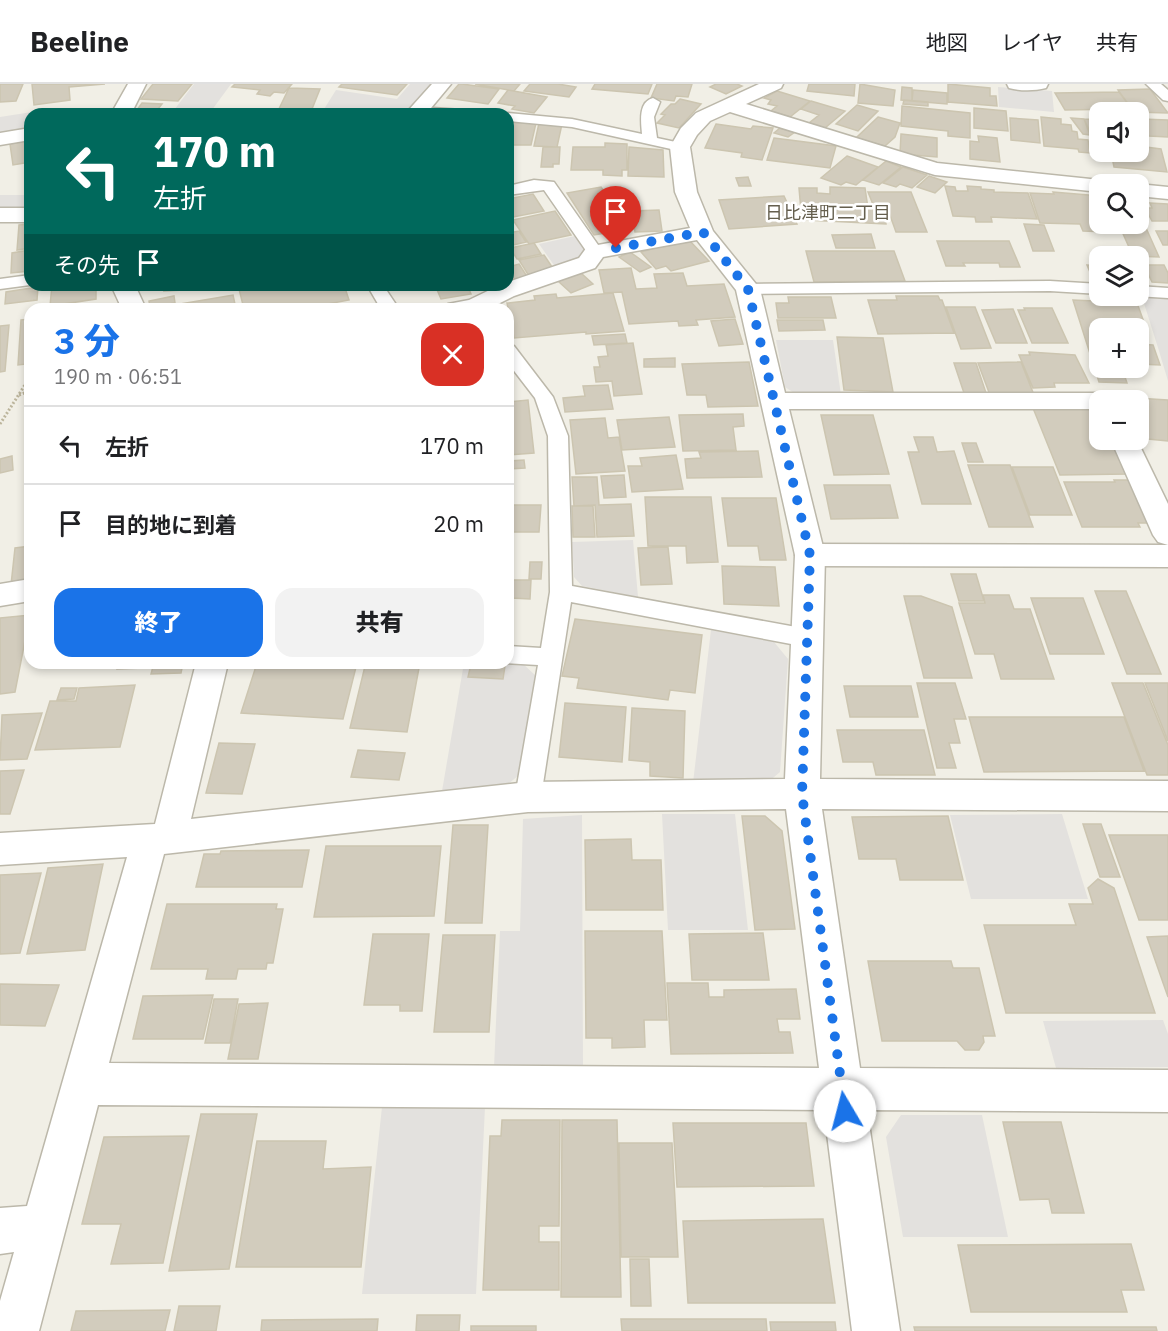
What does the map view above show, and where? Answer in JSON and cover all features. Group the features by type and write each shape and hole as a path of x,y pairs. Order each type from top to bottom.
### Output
{"street":[{"path":"124,108 137,84"},
{"path":"420,108 442,84"},
{"path":"774,84 703,117 688,132 680,147 686,192 703,232 748,289 810,555 802,794 876,1331"},
{"path":"1016,84 1039,84"},
{"path":"728,105 935,169 1089,185"},
{"path":"0,139 24,135"},
{"path":"1149,191 1168,193"},
{"path":"0,215 24,215"},
{"path":"514,288 587,263 595,252 703,232"},
{"path":"480,303 506,291"},
{"path":"774,401 1089,401"},
{"path":"1129,450 1168,536"},
{"path":"810,555 1168,556"},
{"path":"0,595 24,592"},
{"path":"15,1331 83,1084 210,669"},
{"path":"0,849 159,839 528,797 802,794 1168,796"},
{"path":"83,1084 1168,1091"},
{"path":"0,1231 43,1227"}],"lane":[{"path":"1153,84 1168,97"},
{"path":"650,140 647,117 653,102"},
{"path":"514,118 572,123 680,147"},
{"path":"514,190 534,185 549,185 595,252"},
{"path":"0,284 24,281"},
{"path":"748,289 1050,286 1089,288"},
{"path":"1149,292 1168,293"},
{"path":"514,358 544,397 558,436 561,592 528,797"},
{"path":"561,592 807,638"},
{"path":"514,655 550,657"}],"path":[{"path":"0,424 24,386"},
{"path":"18,395 24,393"}],"shaded area":[{"path":"194,84 231,84 213,108 176,108"},
{"path":"410,84 432,84 411,108 325,108 336,90 397,99"},
{"path":"998,87 1052,91 1054,112 999,107"},
{"path":"24,113 24,131 0,135 0,117"},
{"path":"0,195 24,195 24,209 0,209"},
{"path":"575,236 584,248 581,259 556,268 539,244"},
{"path":"1149,298 1168,299 1168,381 1149,318 1145,306 1149,306"},
{"path":"776,340 833,340 841,395 797,395 785,387"},
{"path":"633,540 638,597 582,586 574,577 572,542"},
{"path":"711,630 774,642 788,659 780,772 767,783 693,783"},
{"path":"514,663 522,663 536,676 524,771 503,788 442,791 463,669 514,669"},
{"path":"662,814 735,814 748,930 668,930"},
{"path":"1062,814 1088,899 971,899 950,815"},
{"path":"582,815 583,1067 494,1067 500,931 520,931 523,819"},
{"path":"1163,1020 1168,1034 1168,1067 1056,1068 1043,1021"},
{"path":"382,1107 485,1107 476,1294 362,1294"},
{"path":"901,1115 982,1115 1008,1237 903,1237 886,1137"}],"building":[{"path":"0,84 23,84 16,101 0,102"},
{"path":"32,84 105,84 69,87 70,100 34,105"},
{"path":"153,84 192,84 178,101 141,99"},
{"path":"235,84 292,84 284,93 274,92 270,96 257,94 260,90 232,87"},
{"path":"342,84 407,84 397,95 339,87"},
{"path":"459,84 499,89 488,104 447,98"},
{"path":"475,84 520,84 514,91"},
{"path":"530,84 558,84 576,87 569,97 524,91"},
{"path":"595,84 652,84 648,94 592,89"},
{"path":"657,84 692,84 688,97 676,96 674,101 651,98"},
{"path":"716,84 742,86 726,94 710,87"},
{"path":"809,84 855,84 854,96 807,91"},
{"path":"860,84 895,90 893,106 858,103"},
{"path":"948,84 990,88 990,96 996,96 997,106 948,102"},
{"path":"902,87 912,88 912,101 901,100"},
{"path":"289,88 320,89 312,108 279,108"},
{"path":"1150,89 1168,113 1149,112 1149,102 1127,102 1118,90"},
{"path":"508,90 547,97 534,113 514,109 515,106 498,103"},
{"path":"913,90 947,93 947,104 912,101"},
{"path":"777,91 810,101 790,117 771,111 777,106 768,104 771,100 764,98"},
{"path":"1119,92 1126,102 1089,102 1089,110 1065,110 1055,93"},
{"path":"680,99 701,104 679,128 657,123 665,115 661,114"},
{"path":"904,100 928,102 928,106 903,104"},
{"path":"811,101 845,111 825,128 809,123 819,115 801,109"},
{"path":"142,103 162,104 159,108 138,108"},
{"path":"857,105 878,111 858,131 836,124"},
{"path":"902,106 970,113 970,138 948,136 948,131 901,126"},
{"path":"974,108 1006,111 1008,131 974,128"},
{"path":"878,117 900,123 895,137 885,146 856,138"},
{"path":"1041,117 1061,119 1061,124 1071,125 1072,131 1077,132 1078,139 1088,140 1089,153 1079,152 1078,149 1044,146"},
{"path":"1010,118 1038,120 1040,143 1011,140"},
{"path":"1071,118 1084,119 1089,135 1083,134"},
{"path":"1084,119 1089,119 1089,130"},
{"path":"1149,119 1168,120 1168,137 1149,136"},
{"path":"514,122 536,123 531,145 514,145"},
{"path":"539,123 562,124 557,147 534,146"},
{"path":"716,124 751,129 753,126 773,128 762,160 741,157 742,153 705,148"},
{"path":"780,128 795,132 788,137 774,133"},
{"path":"901,134 937,138 937,157 900,154"},
{"path":"978,136 997,138 1000,162 970,159 970,141 979,142"},
{"path":"774,138 836,146 830,168 767,160"},
{"path":"24,141 24,163 13,165 10,144"},
{"path":"605,143 627,144 627,170 622,170 622,176 603,175 603,170 571,170 573,147 605,147"},
{"path":"543,147 560,147 559,164 553,164 553,167 541,167"},
{"path":"629,147 663,150 664,177 628,176"},
{"path":"1149,147 1161,149 1167,172 1114,167 1113,162 1149,162"},
{"path":"847,156 878,167 856,185 846,182 841,185 821,178"},
{"path":"886,161 901,167 879,185 863,180"},
{"path":"903,167 927,175 912,188 900,184 896,187 883,183"},
{"path":"929,176 947,182 935,193 917,187"},
{"path":"748,177 751,186 739,186 736,178"},
{"path":"945,186 955,187 956,191 968,191 967,186 981,187 981,189 994,190 994,192 1028,193 1037,219 991,217 992,222 976,222 975,217 953,216"},
{"path":"601,187 630,229 594,235 567,193"},
{"path":"830,187 865,188 868,208 884,209 886,224 806,220 806,211 801,211 799,188 817,188 817,193 830,194"},
{"path":"868,192 911,192 927,232 896,232 887,207 874,207"},
{"path":"1053,192 1089,195 1089,231 1083,231 1080,224 1040,223 1030,193 1054,194"},
{"path":"533,194 544,211 514,217 514,198"},
{"path":"784,196 797,224 729,229 719,200"},
{"path":"1150,203 1168,204 1168,221 1152,221 1149,208 1152,208"},
{"path":"659,210 662,231 635,232 632,211"},
{"path":"555,211 571,235 529,244 514,220"},
{"path":"1024,224 1044,225 1054,251 1033,251"},
{"path":"19,225 24,225 24,249 17,250"},
{"path":"519,231 526,242 514,245 514,232"},
{"path":"1156,231 1168,231 1168,245 1163,245"},
{"path":"871,234 875,248 836,248 832,235"},
{"path":"1123,234 1149,234 1159,257 1149,257 1149,246 1129,246"},
{"path":"688,239 709,261 671,271 666,266 656,269 641,252"},
{"path":"937,241 1009,241 1020,267 1000,267 999,263 963,263 965,266 946,266"},
{"path":"534,243 541,254 517,259 514,247"},
{"path":"24,251 24,272 11,273 12,253"},
{"path":"806,251 894,251 905,281 814,282"},
{"path":"630,252 651,267 640,272 619,257"},
{"path":"544,255 552,267 529,276 519,260"},
{"path":"519,264 528,278 514,281 514,265"},
{"path":"1149,265 1164,265 1168,273 1168,283 1152,282 1149,276"},
{"path":"631,268 636,289 657,288 654,274 683,273 687,286 724,284 735,317 696,320 698,325 679,326 678,321 629,324 622,292 604,293 599,270"},
{"path":"581,273 593,284 571,293 558,281"},
{"path":"24,289 38,291 37,300 5,304 6,292"},
{"path":"51,291 96,291 96,299 50,303"},
{"path":"240,291 346,291 349,300 333,303 242,303"},
{"path":"438,291 470,291 471,294 441,299"},
{"path":"613,293 624,331 514,338 514,303 507,303 535,300 534,296 556,294 557,298"},
{"path":"233,295 235,303 186,303"},
{"path":"174,296 175,303 149,303 149,301"},
{"path":"896,296 938,296 942,300 954,333 878,334 868,300 897,300"},
{"path":"788,297 831,297 836,318 778,318 776,303 789,303"},
{"path":"1073,300 1089,301 1089,306 1138,306 1142,318 1089,318 1089,350"},
{"path":"946,307 975,307 991,348 961,349"},
{"path":"1024,308 1052,308 1068,343 1032,343 1018,310 1025,310"},
{"path":"1013,309 1027,343 996,343 982,310"},
{"path":"735,319 743,344 719,346 711,321"},
{"path":"21,320 24,320 24,364 18,365"},
{"path":"777,320 823,320 825,330 779,331"},
{"path":"9,325 5,371 0,372 0,326"},
{"path":"625,334 627,343 594,345 592,336"},
{"path":"837,337 883,338 893,392 844,390"},
{"path":"633,343 642,394 614,396 612,381 596,382 594,367 600,367 598,357 608,356 606,345"},
{"path":"1149,345 1153,345 1160,365 1149,364"},
{"path":"1029,352 1075,355 1089,383 1054,383 1055,387 1033,388 1019,355 1030,355"},
{"path":"675,358 675,367 644,367 644,359"},
{"path":"749,362 758,406 708,407 706,395 687,395 682,364"},
{"path":"1021,362 1034,395 990,395 978,363"},
{"path":"954,363 976,363 987,396 965,396"},
{"path":"1098,378 1125,378 1127,383 1099,382"},
{"path":"608,385 613,409 565,412 563,398 585,396 583,386"},
{"path":"1149,399 1168,400 1168,441 1149,439"},
{"path":"528,400 534,453 514,455 514,401"},
{"path":"1033,408 1089,408 1089,450 1116,450 1127,474 1060,475"},
{"path":"743,414 744,426 733,427 736,450 683,451 679,415"},
{"path":"821,415 873,415 889,474 834,475"},
{"path":"669,417 675,447 622,450 617,420"},
{"path":"605,418 608,438 619,437 625,471 576,474 570,420"},
{"path":"914,437 933,437 937,452 954,451 971,504 922,504 908,452 919,452"},
{"path":"962,443 976,443 983,462 968,462"},
{"path":"758,451 762,477 687,478 685,459 701,458 699,452"},
{"path":"676,455 683,489 632,492 628,466 642,466 640,458"},
{"path":"12,456 13,470 0,473 0,459"},
{"path":"524,460 525,468 514,469 514,461"},
{"path":"968,465 1010,465 1033,527 989,527"},
{"path":"1012,467 1053,467 1072,515 1030,515"},
{"path":"624,475 626,497 604,498 601,476"},
{"path":"572,477 597,477 599,505 631,504 634,536 597,537 595,505 574,506"},
{"path":"1114,480 1131,480 1151,523 1138,523 1140,527 1082,527 1064,482 1115,482"},
{"path":"824,485 890,485 898,518 831,519"},
{"path":"645,497 711,497 718,562 687,563 686,546 648,546"},
{"path":"722,498 776,498 786,560 760,560 758,546 728,546"},
{"path":"514,505 541,505 539,532 514,532"},
{"path":"572,506 593,506 595,537 573,537"},
{"path":"24,547 24,582 11,585 15,548"},
{"path":"668,547 672,584 641,585 638,548"},
{"path":"530,562 542,562 541,579 529,579"},
{"path":"722,566 775,567 779,606 724,604"},
{"path":"951,574 976,574 984,601 959,601"},
{"path":"514,580 531,580 530,599 514,598"},
{"path":"1095,591 1126,591 1161,674 1127,674"},
{"path":"983,595 1009,595 1014,609 1030,609 1054,679 1001,679 994,654 975,654 959,603 985,603"},
{"path":"904,596 921,596 952,607 972,678 924,678"},
{"path":"1031,598 1083,598 1104,654 1050,654"},
{"path":"24,616 24,646 15,692 0,694 0,618"},
{"path":"575,619 702,635 695,693 670,690 668,700 577,688 579,678 562,676"},
{"path":"152,669 182,669 181,673 151,674"},
{"path":"255,669 356,669 343,719 241,713"},
{"path":"364,669 419,669 407,732 350,728"},
{"path":"470,669 505,669 503,679 468,677"},
{"path":"917,683 955,683 966,719 954,719 960,743 949,743 956,768 937,768"},
{"path":"1112,683 1143,683 1168,745 1168,775 1147,775"},
{"path":"1145,683 1168,683 1168,741"},
{"path":"135,685 120,747 35,750 50,701 76,701 79,688"},
{"path":"844,686 911,686 918,717 850,717"},
{"path":"61,688 77,688 74,699 57,700"},
{"path":"565,703 626,707 622,762 559,757"},
{"path":"632,708 685,711 683,778 650,776 650,762 629,760"},
{"path":"42,713 27,759 0,760 2,715"},
{"path":"969,717 1124,717 1144,771 984,772"},
{"path":"837,730 924,730 935,775 876,775 873,762 843,762"},
{"path":"219,743 255,744 242,794 206,793"},
{"path":"358,750 405,753 399,780 351,777"},
{"path":"24,770 10,814 0,814 0,771"},
{"path":"742,816 765,816 782,831 795,929 755,930"},
{"path":"948,816 963,880 900,880 896,859 859,859 852,817"},
{"path":"1083,824 1101,824 1120,877 1100,877"},
{"path":"453,825 488,825 482,923 445,923"},
{"path":"1109,835 1168,835 1168,920 1139,920"},
{"path":"631,839 632,860 661,860 663,910 586,910 585,840"},
{"path":"326,846 441,846 434,916 314,917"},
{"path":"309,850 302,887 196,887 204,854 220,854 221,851"},
{"path":"103,864 85,950 27,954 48,868"},
{"path":"41,873 20,953 0,954 0,875"},
{"path":"1098,879 1114,888 1155,1013 1006,1013 984,925 1076,925 1069,904 1093,904 1088,888"},
{"path":"167,904 277,904 276,909 283,909 273,963 267,963 266,969 238,969 236,979 206,979 208,969 151,969"},
{"path":"585,931 662,931 667,1020 644,1020 645,1047 612,1048 612,1038 586,1038"},
{"path":"763,933 769,980 692,980 689,934"},
{"path":"373,934 429,934 422,1011 400,1011 400,1005 364,1005"},
{"path":"443,935 495,935 489,1032 434,1032"},
{"path":"1168,936 1168,997 1147,937"},
{"path":"868,961 951,961 953,968 979,968 995,1036 983,1036 984,1042 979,1050 965,1050 957,1041 882,1041"},
{"path":"667,983 708,983 709,997 724,997 724,990 796,989 800,1019 777,1019 779,1032 790,1032 793,1053 671,1054"},
{"path":"0,984 59,985 45,1026 0,1025"},
{"path":"213,995 203,1039 133,1039 143,996"},
{"path":"214,999 238,999 230,1043 205,1043"},
{"path":"268,1003 258,1059 228,1059 239,1004"},
{"path":"201,1114 257,1114 229,1269 169,1271"},
{"path":"502,1120 560,1120 559,1226 539,1226 539,1242 559,1242 559,1290 483,1290 490,1136 501,1136"},
{"path":"562,1120 617,1120 621,1297 561,1297"},
{"path":"1003,1122 1061,1122 1084,1213 1052,1213 1049,1199 1020,1200"},
{"path":"673,1123 806,1123 814,1186 677,1187"},
{"path":"189,1136 163,1263 111,1264 121,1224 82,1224 104,1137"},
{"path":"257,1141 326,1141 323,1169 371,1167 361,1267 236,1267"},
{"path":"619,1143 672,1143 678,1257 621,1257"},
{"path":"823,1219 835,1303 688,1303 683,1221"},
{"path":"1131,1244 1144,1290 1121,1290 1127,1312 971,1312 958,1245"},
{"path":"630,1259 649,1259 651,1306 631,1306"},
{"path":"179,1306 220,1306 216,1331 174,1331"},
{"path":"170,1310 165,1331 71,1331 76,1311"},
{"path":"417,1315 460,1315 459,1331 416,1331"},
{"path":"378,1319 377,1331 261,1331 262,1320"},
{"path":"621,1319 766,1319 767,1331 622,1331"},
{"path":"770,1322 835,1322 836,1331 771,1331"},
{"path":"471,1326 536,1326 536,1331 471,1331"},
{"path":"914,1327 1156,1327 1157,1331 915,1331"}],"district":[{"name":"日比津町二丁目","path":"828,213"}],"route":[{"path":"616,248 703,232 748,289 810,555 802,794 845,1111"}]}
